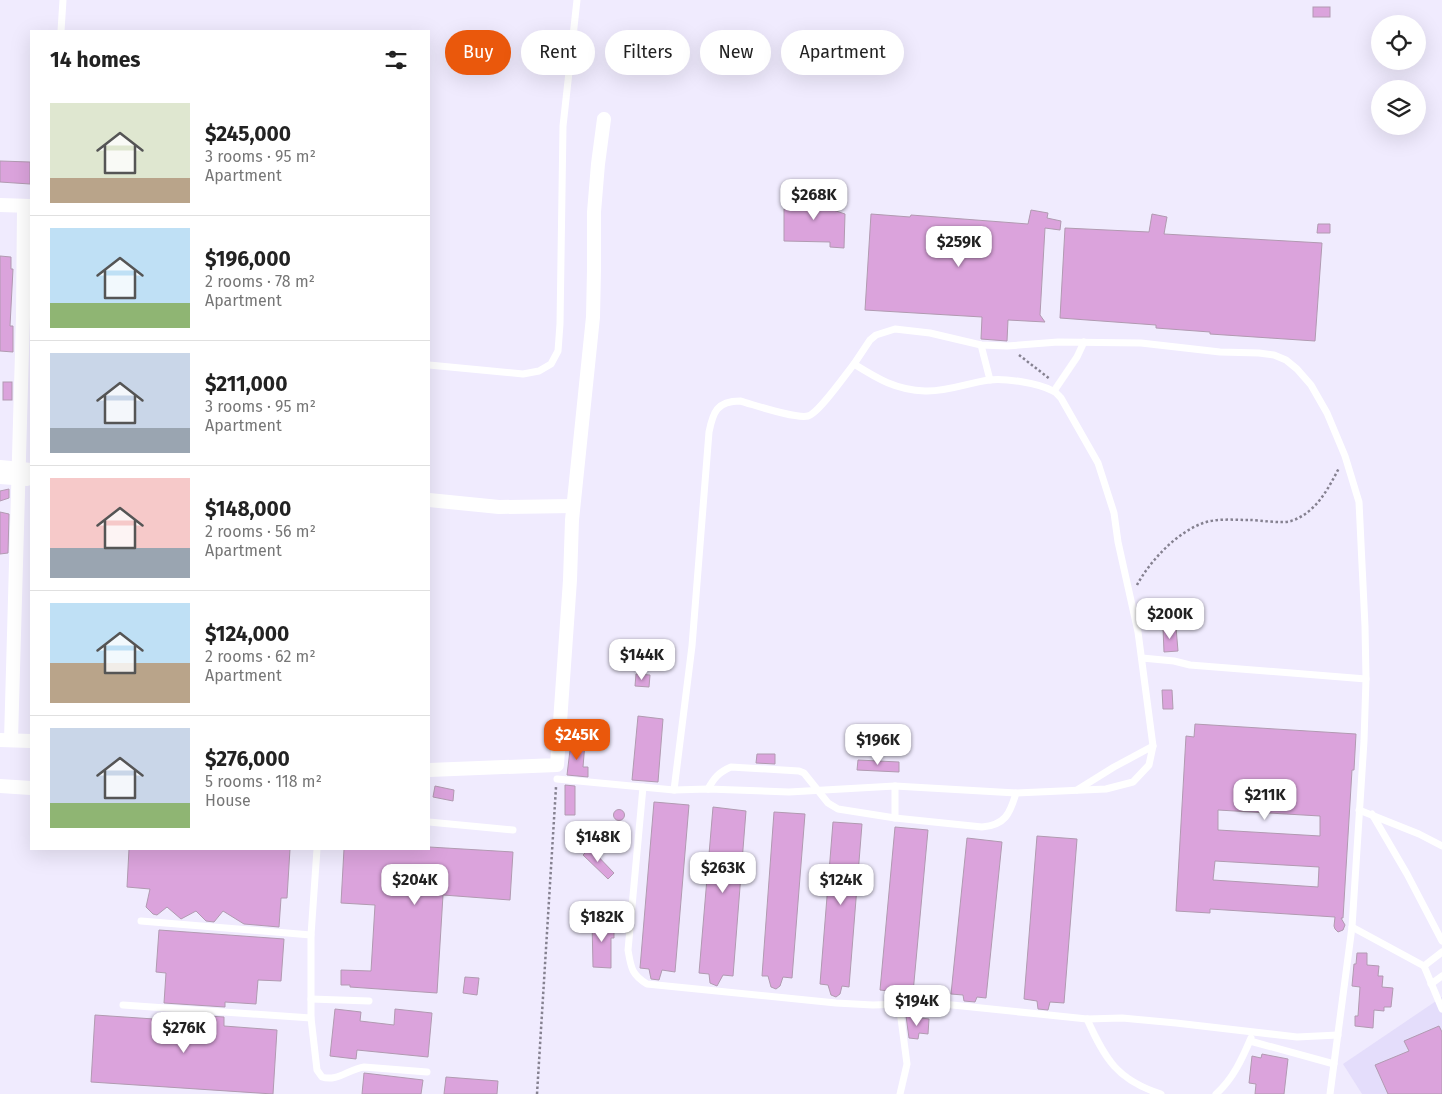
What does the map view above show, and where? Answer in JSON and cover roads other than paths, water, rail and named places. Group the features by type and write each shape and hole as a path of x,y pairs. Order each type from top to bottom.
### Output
{"street":[{"path":"430,770 557,765 570,580 573,506 593,317 594,212 604,119"},
{"path":"0,205 28,206 25,474 6,740 30,741"},
{"path":"0,467 25,474"},
{"path":"0,477 25,474"},
{"path":"430,500 499,507 573,506"},
{"path":"430,507 488,511 499,507"},
{"path":"0,786 30,788"}],"lane":[{"path":"61,30 63,0"},
{"path":"430,365 523,374 539,371 551,364 558,351 563,126 577,0"},
{"path":"674,790 692,646 709,432 712,417 717,408 725,403 740,401 798,416 808,416 822,405 870,340 876,334 895,329 930,333 981,345 1007,346 1058,342 1142,343 1220,352 1259,353 1274,355 1286,360 1311,386 1327,413 1345,456 1359,502 1366,679 1352,927 1330,1094"},
{"path":"1056,388 1077,357 1084,342"},
{"path":"981,345 990,380"},
{"path":"854,364 890,385 925,391 954,388 990,380 1056,388"},
{"path":"557,778 674,790 708,789 789,792 895,786 1016,793 1106,789 1133,782 1149,765 1153,746 1142,658 1118,542 1114,513 1098,463 1056,388"},
{"path":"1142,658 1174,660 1190,665 1366,679"},
{"path":"1077,790 1153,746"},
{"path":"708,789 715,777 723,770 731,767 799,771 804,773 828,803 838,810 982,827 992,826 1008,815 1016,793"},
{"path":"895,786 895,818"},
{"path":"643,787 628,950 631,968 636,978 647,984 836,1003 873,1005 933,1003 1087,1018 1122,1018 1296,1037 1338,1035"},
{"path":"1359,810 1419,834 1442,846"},
{"path":"1372,814 1407,874 1442,941"},
{"path":"430,822 513,830"},
{"path":"317,850 311,935 311,999 317,1070 322,1077 332,1078 356,1068 364,1067 426,1072"},
{"path":"141,921 311,935"},
{"path":"1352,927 1424,966 1442,1009"},
{"path":"1424,966 1442,952"},
{"path":"1431,984 1442,976"},
{"path":"311,999 369,1001"},
{"path":"899,1003 907,1064 900,1094"},
{"path":"123,1004 312,1018"},
{"path":"1087,1018 1098,1045 1125,1077 1141,1088 1161,1094"},
{"path":"1216,1094 1234,1074 1253,1033"},
{"path":"1250,1041 1334,1064"}]}
